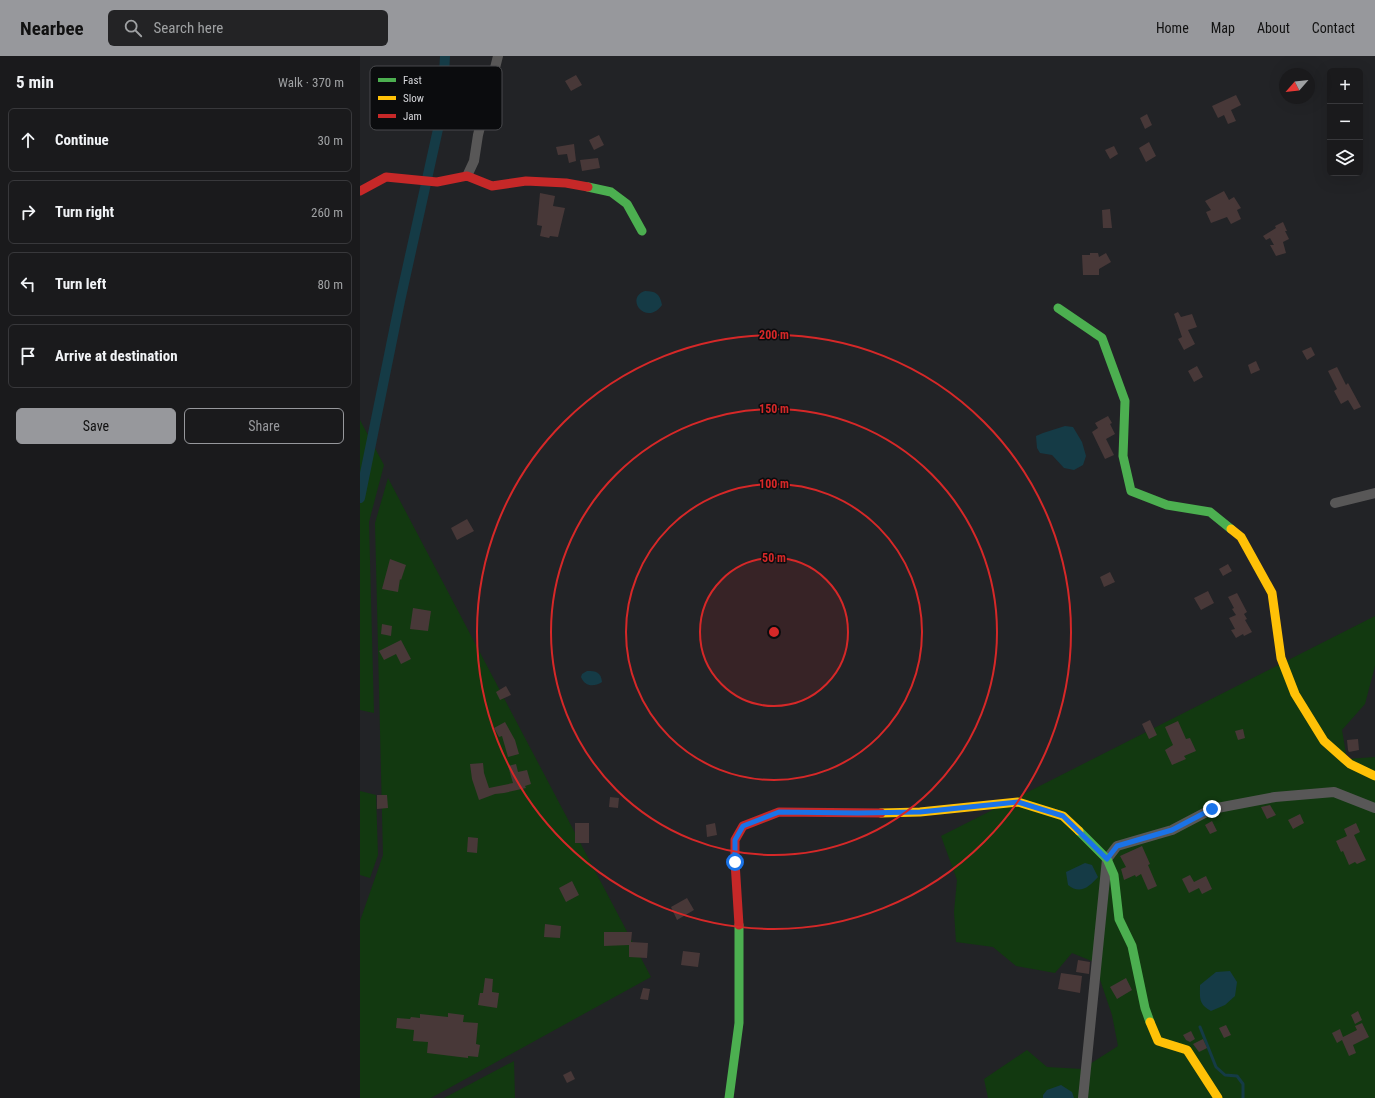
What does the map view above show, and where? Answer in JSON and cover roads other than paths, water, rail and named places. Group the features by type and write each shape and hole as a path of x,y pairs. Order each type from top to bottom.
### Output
{"street":[{"path":"495,66 498,56"},
{"path":"468,176 474,161 479,130"},
{"path":"360,191 386,177 436,182 468,176 492,186 526,181 566,183 611,192 627,204 642,231"},
{"path":"1058,308 1102,338 1125,401 1122,456 1131,491 1167,505 1210,512 1241,537 1272,593 1281,658 1295,694 1324,741 1350,764 1375,776"},
{"path":"1335,503 1375,493"},
{"path":"1083,1098 1107,859 1117,846 1172,830 1212,809 1275,796 1334,792 1375,808"},
{"path":"729,1098 738,1022 740,960 735,840 743,826 779,812 920,812 1018,802 1063,816 1107,859 1114,875 1119,919 1132,946 1145,1008 1158,1041 1188,1050 1218,1098"}],"water":[{"path":"645,291 655,293 659,296 662,305 656,311 650,313 644,312 637,304 639,295"},
{"path":"1065,426 1073,427 1082,442 1086,456 1083,465 1074,470 1064,468 1052,455 1040,453 1037,448 1036,436"},
{"path":"587,671 598,673 602,682 596,685 585,683 581,677 582,674"},
{"path":"1085,863 1092,865 1098,877 1088,887 1080,890 1072,888 1068,885 1066,872"},
{"path":"1230,971 1237,982 1235,996 1225,1005 1211,1011 1202,1003 1200,997 1200,985 1216,972"},
{"path":"1061,1085 1072,1092 1074,1098 1043,1098 1043,1095 1047,1090"}],"waterway":[{"path":"444,66 445,56"},
{"path":"360,498 400,301 438,130"},
{"path":"1200,1027 1216,1067 1225,1075 1237,1076 1243,1084 1243,1098"}]}
